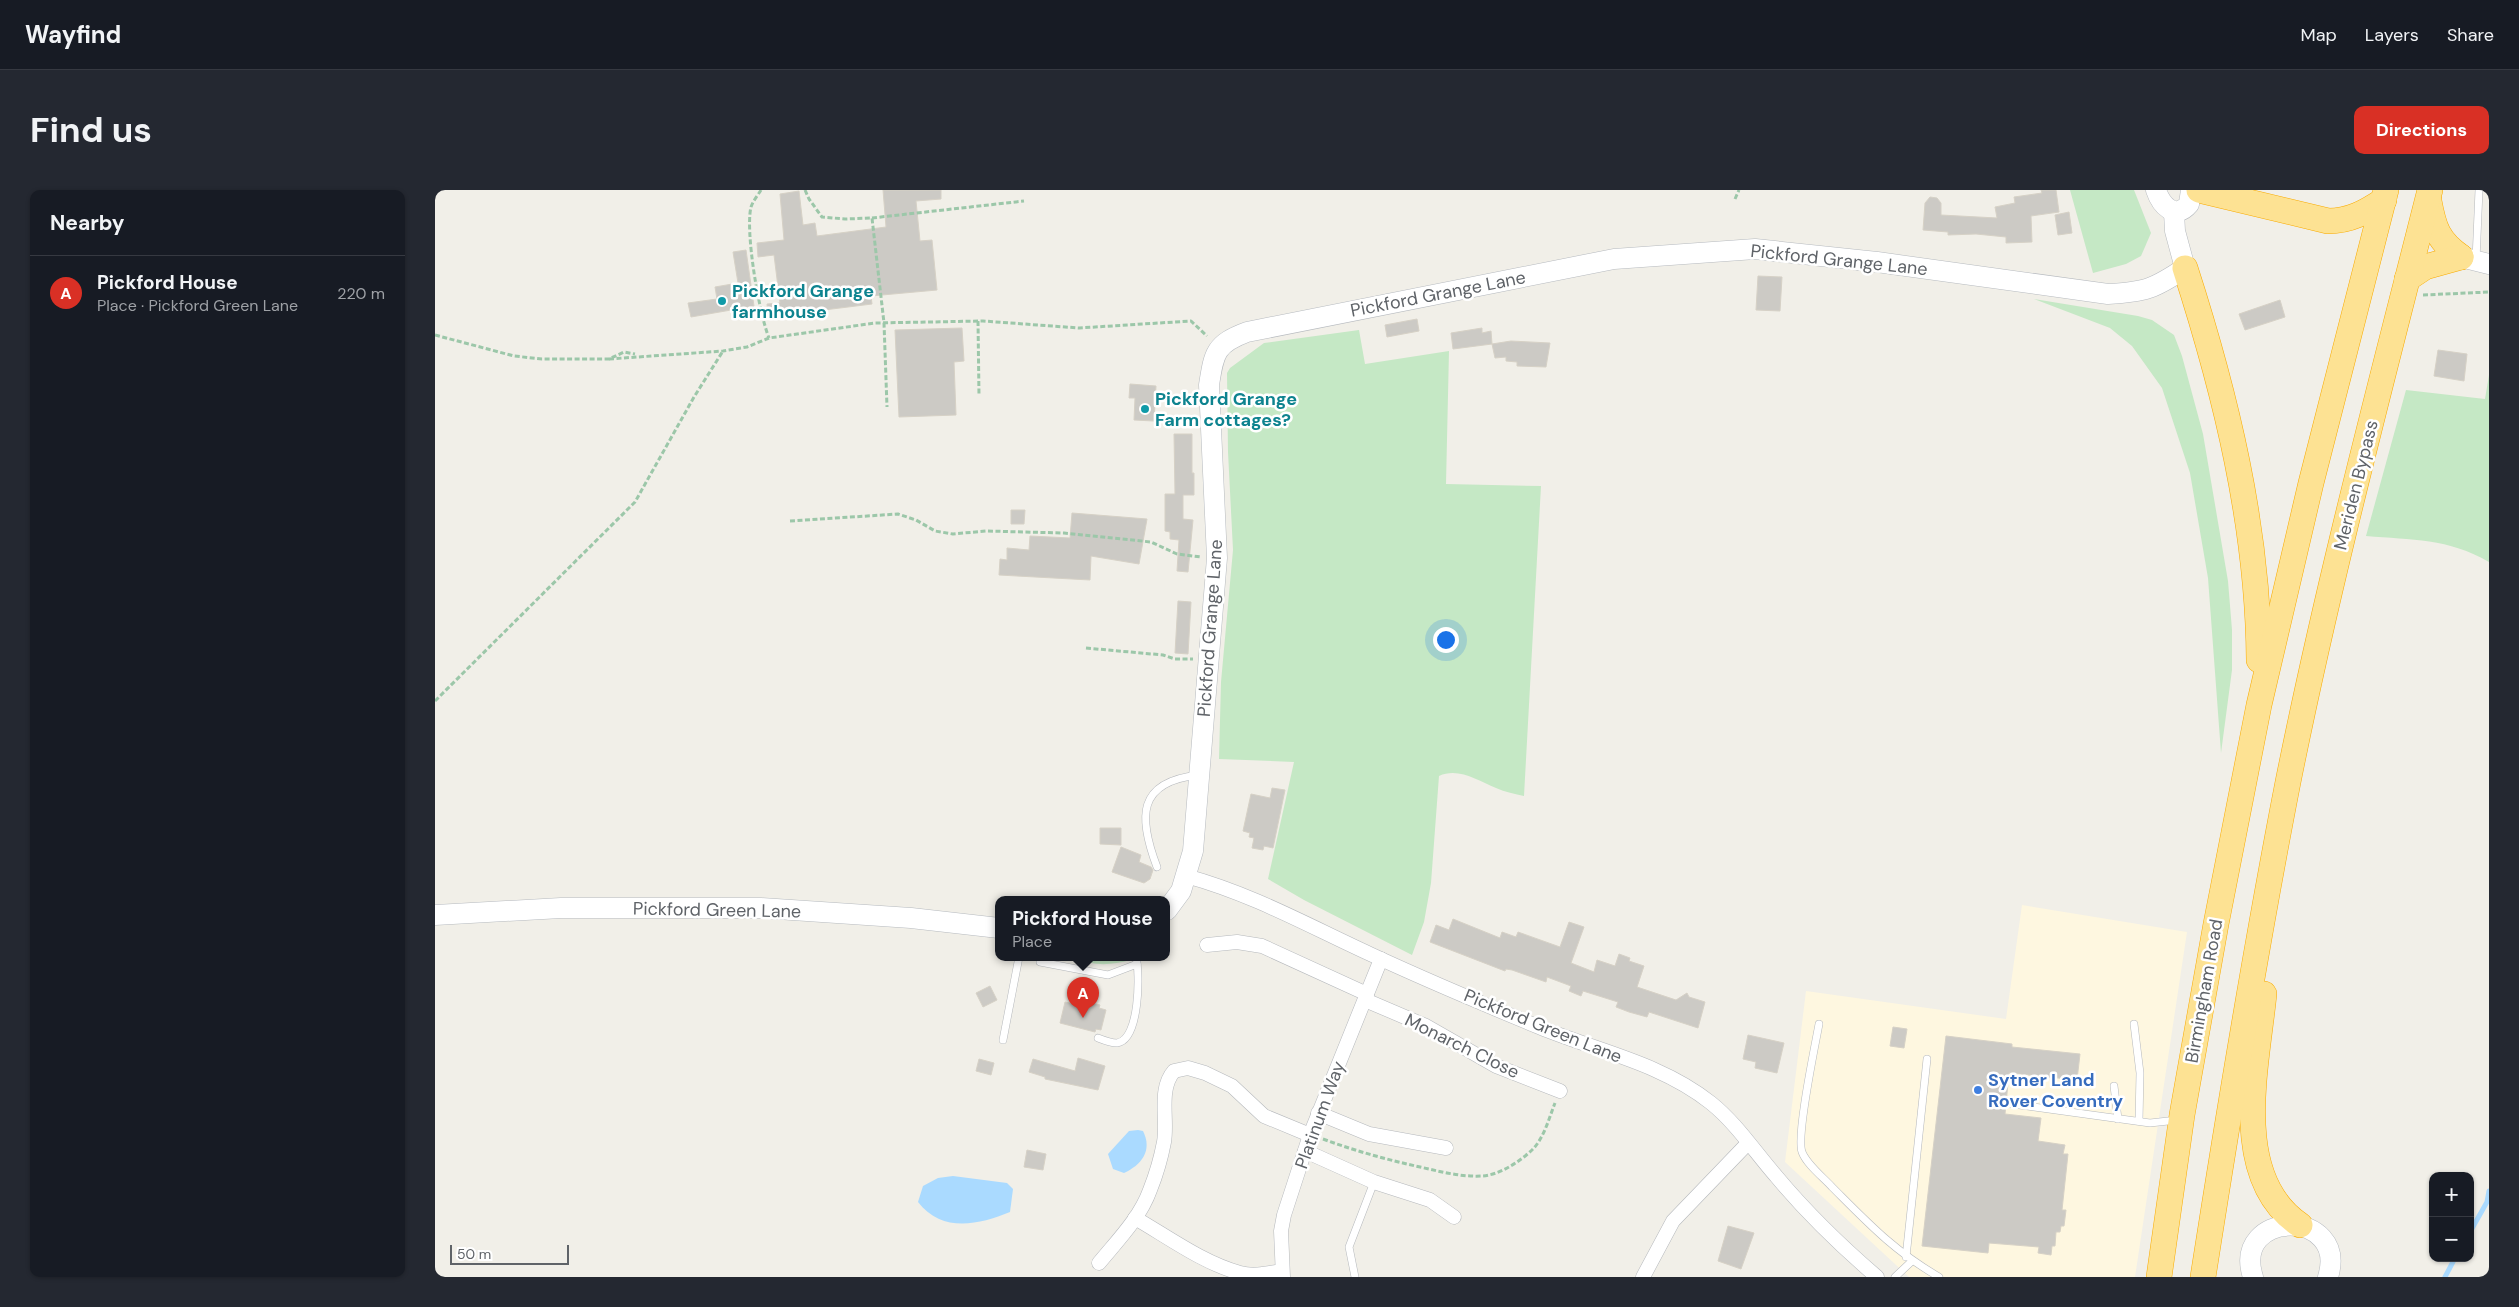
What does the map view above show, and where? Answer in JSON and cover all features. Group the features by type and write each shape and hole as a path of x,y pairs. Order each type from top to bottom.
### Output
{"highway":[{"path":"2199,190 2328,220 2340,221 2355,217 2385,195"},
{"path":"2429,193 2433,227 2451,250 2475,261"},
{"name":"Meriden Bypass","path":"2281,820 2333,579 2429,193"},
{"path":"2259,706 2283,596 2385,195"},
{"path":"2407,279 2425,267 2475,261"},
{"path":"2185,268 2208,340 2227,411 2248,520 2257,607 2259,706"},
{"name":"Birmingham Road","path":"2159,1277 2182,1115 2216,924 2259,706"},
{"path":"2281,820 2254,1096 2255,1149 2258,1168 2273,1199 2282,1211 2299,1225"},
{"path":"2203,1277 2259,931 2281,820"}],"street":[{"path":"2157,192 2164,207 2174,212 2181,210 2189,204 2191,190"},
{"path":"2174,212 2175,231 2185,268"},
{"name":"Pickford Grange Lane","path":"1186,876 1193,851 1217,558 1209,385 1213,361 1219,347 1228,340 1247,332 1614,259 1755,249 1877,262 2108,294 2140,292 2163,283 2185,268"},
{"path":"1170,906 1181,892 1186,876"},
{"name":"Pickford Green Lane","path":"1186,876 1231,889 1307,922 1381,959 1542,1028 1676,1079 1711,1103 1777,1178 1842,1246 1877,1277"},
{"name":"Pickford Green Lane","path":"435,915 561,908 761,908 911,918 995,928"},
{"name":"Monarch Close","path":"1207,946 1237,942 1262,946 1426,1026 1496,1066 1560,1091"},
{"name":"Platinum Way","path":"1283,1274 1281,1232 1310,1134 1381,959"},
{"path":"1099,1263 1135,1218 1150,1192 1164,1142 1164,1104 1169,1081 1171,1075 1179,1069 1188,1068 1205,1073 1231,1086 1264,1116 1310,1134"},
{"path":"1318,1113 1369,1134 1446,1148"},
{"path":"1643,1277 1673,1221 1748,1143"},
{"path":"1305,1151 1374,1182 1430,1200 1454,1216"},
{"path":"1135,1218 1196,1253 1242,1274 1283,1274"},
{"path":"2253,1277 2251,1256 2255,1244 2263,1234 2274,1227 2299,1225 2311,1230 2321,1238 2328,1250 2330,1262 2329,1276"}],"lane":[{"path":"2475,261 2479,190"},
{"path":"1157,867 1148,840 1146,818 1149,801 1155,791 1168,781 1199,775"},
{"path":"1003,1040 1018,961"},
{"path":"1040,962 1108,975 1135,961"},
{"path":"1098,1038 1117,1043 1130,1030 1138,1002 1137,961"},
{"path":"1819,1024 1803,1121 1802,1152 1819,1174 1881,1238 1909,1259 1939,1277"},
{"path":"2134,1024 2140,1073 2139,1121"},
{"path":"1895,1277 1909,1259 1927,1059"},
{"path":"2114,1086 2118,1119"},
{"path":"2012,1104 2150,1123 2175,1122 2182,1115"},
{"path":"1355,1277 1349,1247 1374,1182"}],"path":[{"path":"761,190 751,206 750,231 761,319 769,338"},
{"path":"805,190 809,200 822,217 845,219 872,218 1024,201"},
{"path":"1735,199 1739,190"},
{"path":"872,218 883,323 887,407"},
{"path":"978,321 979,396"},
{"path":"435,335 514,356 542,359 609,359 624,352 639,356 723,351 747,347 769,338 883,323 978,321 1079,328 1191,321 1219,347"},
{"path":"435,701 635,502 694,396 723,351"},
{"path":"790,520 898,514 916,520 935,530 953,534 986,531 1064,533 1151,542 1177,554 1203,557"},
{"path":"1086,648 1163,655 1175,659 1197,659"},
{"path":"1310,1134 1373,1157 1454,1175 1483,1176 1509,1167 1533,1148 1541,1137 1560,1091"}],"shaded area":[{"name":"Sytner Land Rover Coventry","path":"2022,905 2187,932 2135,1277 1909,1277 1785,1162 1806,991 2006,1019"}],"green space":[{"path":"2070,190 2134,190 2151,233 2141,256 2126,264 2093,273"},
{"path":"2034,299 2138,316 2152,320 2174,335 2182,356 2203,434 2228,581 2232,630 2232,670 2221,753 2208,578 2190,473 2162,388 2132,346 2110,328"},
{"path":"1359,330 1365,364 1449,351 1446,484 1541,486 1524,796 1503,791 1461,774 1454,773 1439,776 1431,883 1424,922 1412,955 1304,900 1268,879 1294,762 1219,759 1221,682 1233,550 1228,452 1227,373 1230,368 1264,343"},
{"path":"2489,375 2489,562 2459,548 2444,544 2366,536 2406,390 2485,399"},
{"path":"1086,961 1126,961 1103,964"}],"water":[{"path":"1129,1131 1143,1131 1146,1138 1147,1145 1144,1156 1136,1166 1124,1173 1113,1169 1108,1154"},
{"path":"953,1176 1007,1183 1013,1189 1010,1212 998,1217 961,1224 938,1218 928,1212 918,1202 923,1186 938,1178"}],"building":[{"path":"883,190 941,190 941,199 916,201 920,241 932,240 937,290 871,296 872,304 768,317 767,304 780,303 774,255 758,257 757,243 784,240 780,194 799,191 803,225 815,223 817,236 886,227"},
{"path":"2041,190 2056,190 2059,212 2031,216 2032,242 2006,243 2006,237 1976,234 1948,235 1948,232 1923,230 1925,203 1930,197 1937,198 1941,203 1941,215 1997,218 1995,207 2015,203 2014,197 2042,193"},
{"path":"2069,212 2072,233 2058,235 2055,215"},
{"path":"746,250 754,306 691,317 688,303 717,299 715,287 738,283 733,252"},
{"path":"1758,276 1782,277 1780,311 1756,310"},
{"path":"2280,300 2285,317 2245,330 2239,314"},
{"path":"1417,319 1419,331 1387,337 1385,325"},
{"path":"962,328 964,361 954,362 956,415 899,417 895,330"},
{"path":"1482,328 1482,333 1491,331 1492,344 1453,349 1451,333"},
{"path":"1511,341 1550,343 1546,367 1517,366 1517,362 1506,361 1506,357 1495,358 1492,344"},
{"path":"2438,350 2467,354 2464,381 2434,376"},
{"name":"Pickford Grange Farm cottages?","path":"1130,384 1156,386 1154,421 1134,420 1135,398 1129,398"},
{"path":"1174,434 1192,434 1194,495 1183,495 1183,519 1193,520 1188,572 1177,571 1179,540 1170,539 1170,532 1165,531 1165,494 1175,494"},
{"path":"1011,510 1025,510 1024,524 1011,524"},
{"path":"1072,513 1147,519 1139,564 1091,556 1090,580 999,575 1000,559 1007,560 1007,548 1029,550 1030,536 1070,538"},
{"path":"1178,601 1191,602 1188,654 1175,653"},
{"path":"1272,788 1285,790 1273,848 1264,846 1263,850 1252,848 1254,838 1249,837 1250,833 1243,831 1251,794 1270,798"},
{"path":"1100,828 1121,828 1121,845 1100,844"},
{"path":"1121,847 1141,855 1139,862 1151,867 1153,870 1150,879 1144,883 1112,872"},
{"path":"1453,919 1500,938 1502,932 1516,937 1518,932 1560,947 1569,922 1584,927 1571,963 1594,972 1597,960 1615,966 1619,954 1630,958 1629,961 1644,966 1637,987 1676,1000 1687,993 1689,997 1705,1002 1698,1028 1649,1012 1647,1017 1629,1012 1616,1007 1618,1002 1583,991 1581,996 1569,991 1571,986 1547,977 1546,982 1512,970 1506,969 1505,971 1430,942 1436,925 1449,930"},
{"path":"990,986 997,1000 983,1007 976,993"},
{"path":"1075,999 1100,1005 1099,1008 1106,1010 1101,1030 1096,1029 1095,1032 1060,1023 1065,1002 1074,1004"},
{"path":"1893,1027 1907,1029 1904,1048 1890,1046"},
{"path":"1748,1035 1784,1043 1777,1073 1755,1068 1756,1062 1743,1059"},
{"path":"1946,1036 2012,1044 2012,1047 2080,1054 2077,1080 2009,1073 2005,1114 2041,1118 2038,1141 2065,1145 2063,1154 2068,1154 2062,1210 2066,1210 2064,1226 2061,1226 2060,1232 2056,1232 2055,1246 2052,1246 2051,1255 2038,1253 2039,1247 1989,1243 1988,1253 1922,1246"},
{"path":"1078,1058 1105,1066 1098,1090 1045,1079 1045,1077 1029,1072 1033,1059 1075,1071"},
{"path":"979,1059 994,1063 991,1075 976,1071"},
{"path":"1027,1150 1046,1154 1043,1170 1024,1167"},
{"path":"1728,1226 1754,1233 1741,1269 1718,1261"}],"waterway":[{"path":"2474,1225 2487,1202 2489,1191"},
{"path":"2445,1277 2453,1262"}],"place":[{"name":"Pickford Grange farmhouse","path":"722,301"},
{"name":"Pickford Grange Farm cottages?","path":"1145,409"},
{"name":"Pickford House","path":"1083,1018"},
{"name":"Sytner Land Rover Coventry","path":"1978,1090"}]}
